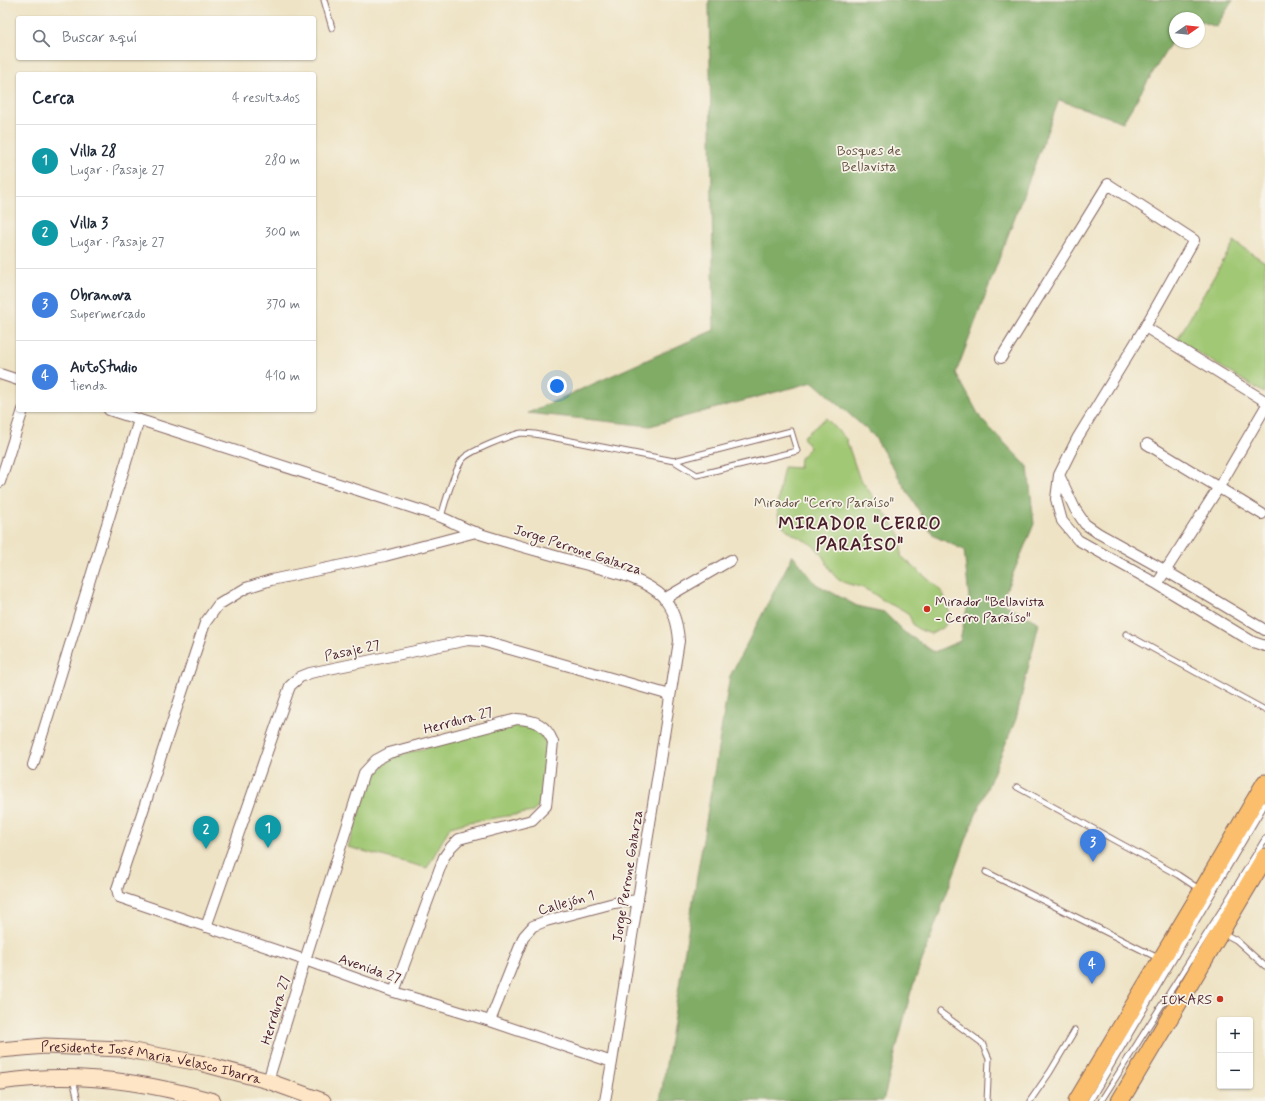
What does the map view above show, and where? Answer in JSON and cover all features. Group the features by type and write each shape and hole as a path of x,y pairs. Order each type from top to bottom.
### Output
{"main road":[{"path":"1077,1101 1265,783"},
{"path":"1122,1099 1265,857"},
{"name":"Presidente José Maria Velasco Ibarra","path":"0,1050 45,1046 122,1049 200,1063 268,1081 323,1101"},
{"name":"Presidente José Maria Velasco Ibarra","path":"0,1082 35,1078 73,1078 132,1083 214,1101"}],"street":[{"path":"1002,358 1108,184 1194,240 1078,437 1059,475 1056,499 1062,521 1078,540 1254,642 1265,646"},
{"path":"1144,327 1265,401"},
{"path":"0,374 16,379"},
{"path":"1156,584 1166,571 1219,487 1265,408"},
{"path":"0,482 22,412"},
{"name":"Jorge Perrone Galarza","path":"114,412 441,517 476,532 627,577 653,590 664,599 671,608 678,630 679,641 605,1101"},
{"path":"33,765 139,420"},
{"path":"1147,444 1262,514"},
{"path":"1059,475 1075,510 1085,524 1265,630"},
{"name":"Avenida 27","path":"476,532 385,556 271,580 246,588 218,605 206,622 203,630 117,889 119,897 394,992 490,1021 612,1062"},
{"path":"664,599 731,560"},
{"name":"Pasaje 27","path":"206,927 290,686 300,677 310,673 468,640 482,641 670,695"},
{"name":"Herrdura 27","path":"268,1081 364,773 376,760 388,753 517,719 530,720 539,723 550,734 553,742 546,806 532,820 459,839 451,847 444,857 394,992"},
{"name":"Callejón 1","path":"490,1021 524,936 533,926 546,921 614,903 638,900"}],"lane":[{"path":"324,0 332,28"},
{"path":"441,517 463,458 470,453 513,435 522,433 535,434 674,461 697,475 796,451 791,431 674,461"},
{"path":"1126,634 1265,710"},
{"path":"1018,787 1178,875 1202,891"},
{"path":"1090,1101 1265,804"},
{"path":"1101,1101 1219,915 1265,839"},
{"path":"986,872 1148,952 1161,960"},
{"path":"1221,931 1236,940 1265,966"},
{"path":"940,1012 982,1043 989,1059 987,1101"},
{"path":"1030,1101 1050,1072 1075,1030"},
{"path":"73,1078 78,1101"}],"green space":[{"name":"Bosques de Bellavista","path":"709,0 1233,0 1216,27 1205,23 1205,12 1169,12 1169,46 1123,122 1059,100 956,373 981,419 1028,467 1034,524 1001,602 1039,623 1016,719 972,824 911,991 883,1101 660,1101 730,676 793,555 816,584 857,606 884,612 904,632 934,652 960,641 969,598 964,550 934,536 874,436 813,382 650,426 528,413 714,330"},
{"path":"1234,242 1265,262 1264,393 1177,340"},
{"name":"Mirador \"Cerro Paraíso\"","path":"826,418 846,439 859,477 900,534 902,543 901,556 942,592 947,602 949,612 949,617 943,628 931,634 920,630 914,626 905,611 865,589 839,580 832,573 816,548 787,530 780,521 778,516 778,502 784,467 799,468 800,458 810,448 803,437"},
{"path":"515,722 537,728 548,743 541,803 533,812 469,822 450,827 427,868 348,847 371,779 391,758"}],"place":[{"name":"Mirador \"Bellavista - Cerro Paraíso\"","path":"927,609"},
{"name":"Villa 28","path":"268,848"},
{"name":"Villa 3","path":"206,849"},
{"name":"Obranova","path":"1093,862"},
{"name":"AutoStudio","path":"1092,984"},
{"name":"IOKARS","path":"1220,999"}],"district":[{"name":"MIRADOR \"CERRO PARAÍSO\"","path":"860,533"}]}
